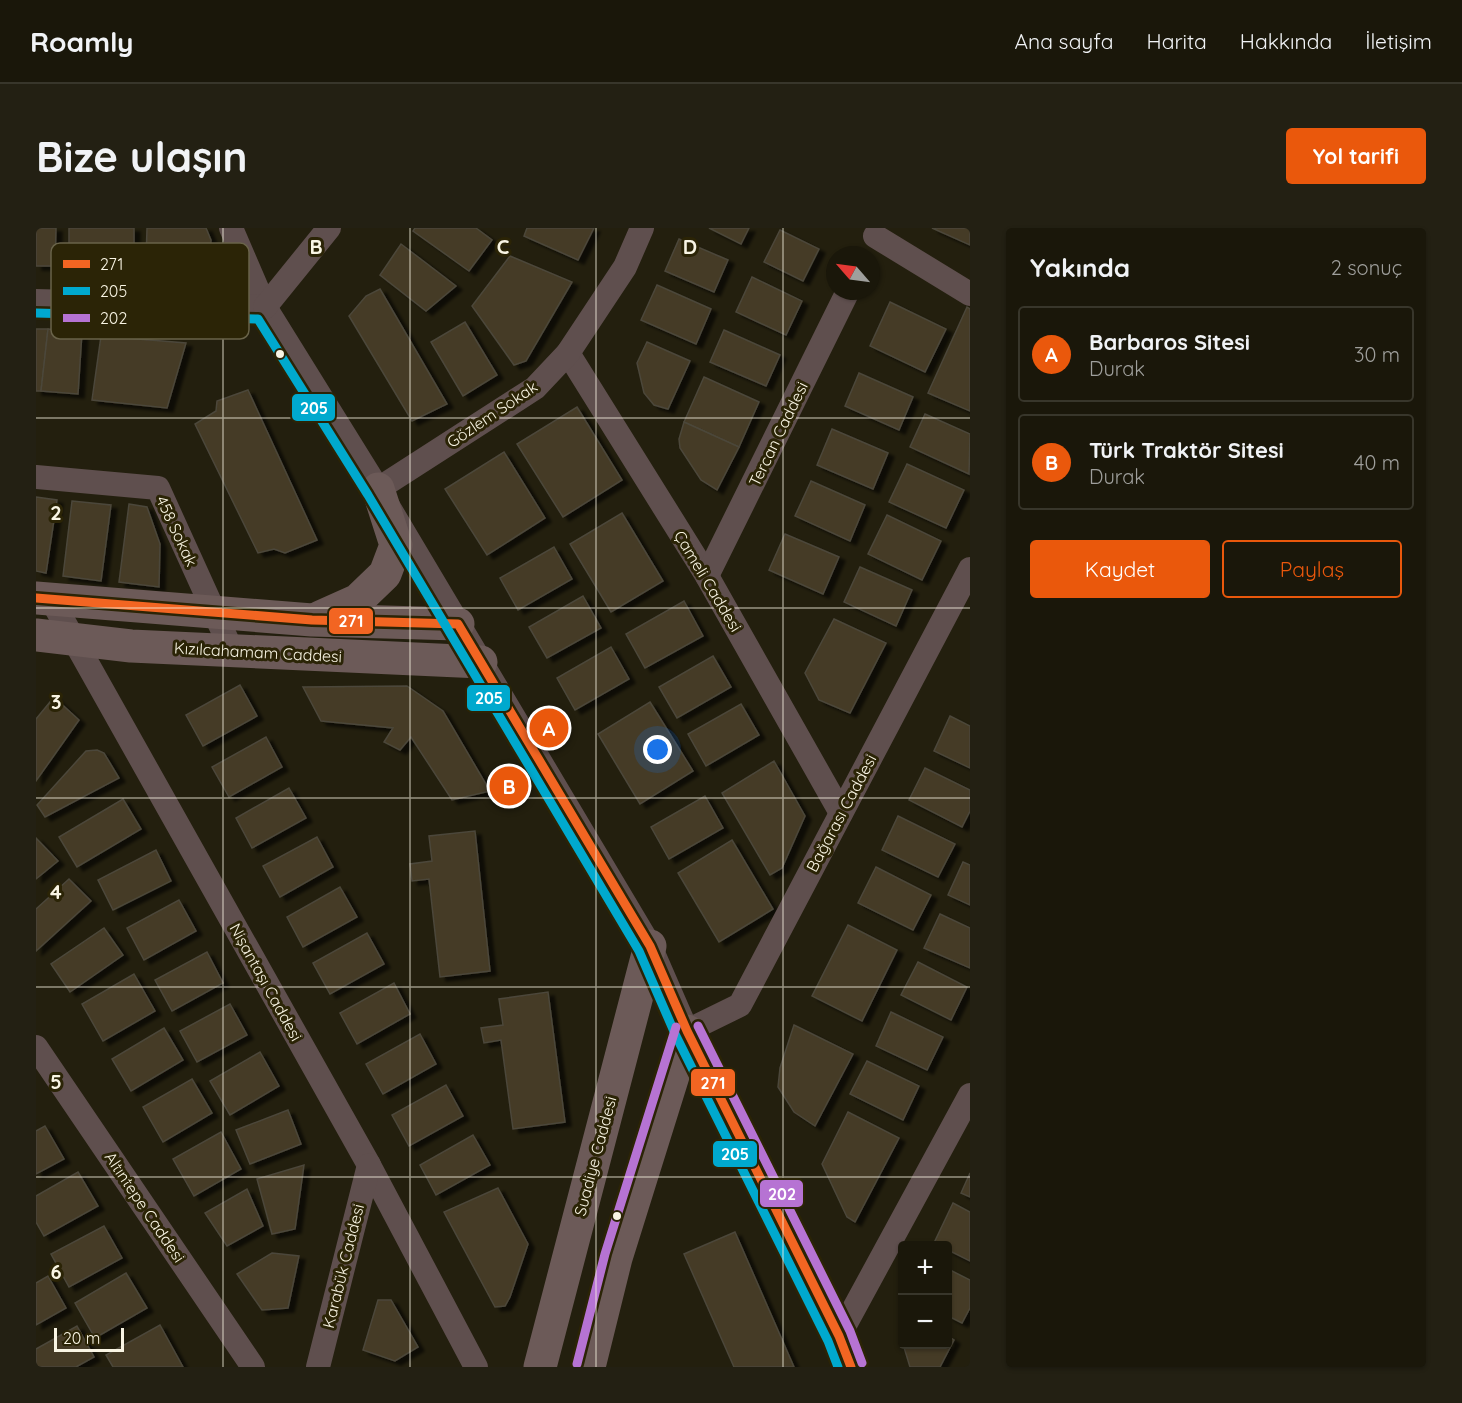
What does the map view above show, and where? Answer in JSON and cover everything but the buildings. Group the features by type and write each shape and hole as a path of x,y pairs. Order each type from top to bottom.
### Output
{"main road":[{"path":"312,620 358,600 385,574 396,545 378,489"},
{"path":"43,598 312,620 458,624"},
{"name":"Kızılcahamam Caddesi","path":"36,635 131,646 481,662"},
{"name":"Suadiye Caddesi","path":"540,1367 650,946"},
{"path":"589,1367 616,1257 687,1031"}],"street":[{"path":"231,228 237,243"},
{"path":"265,307 329,228"},
{"name":"Gözlem Sokak","path":"378,489 535,388 568,353 625,267 642,228"},
{"path":"873,240 970,294"},
{"path":"249,270 265,307 378,489 650,946 687,1031 840,1336 851,1367"},
{"name":"Tercan Caddesi","path":"708,576 844,300"},
{"path":"36,301 51,301"},
{"path":"249,307 265,307"},
{"name":"Çameli Caddesi","path":"568,353 708,576 841,813"},
{"name":"458 Sokak","path":"36,477 158,488 232,651"},
{"name":"Bağarası Caddesi","path":"687,1031 740,1005 970,569"},
{"name":"Nişantaşı Caddesi","path":"43,598 73,639 369,1165 476,1367"},
{"name":"Altıntepe Caddesi","path":"36,1047 254,1367"},
{"path":"840,1336 970,1095"},
{"name":"Karabük Caddesi","path":"318,1367 369,1165"}],"transit line":[{"name":"205","path":"36,313 51,313"},
{"name":"205","path":"249,319 258,319 368,495 639,951 676,1036 828,1341 838,1367"},
{"name":"271","path":"36,598 312,620 458,624 650,946 687,1031 839,1336 851,1367"},
{"name":"202","path":"698,1026 850,1331 862,1363"},
{"name":"202","path":"577,1364 605,1254 676,1027"}],"place":[{"name":"Barbaros Sitesi","path":"549,728"},
{"name":"Türk Traktör Sitesi","path":"509,786"}]}
